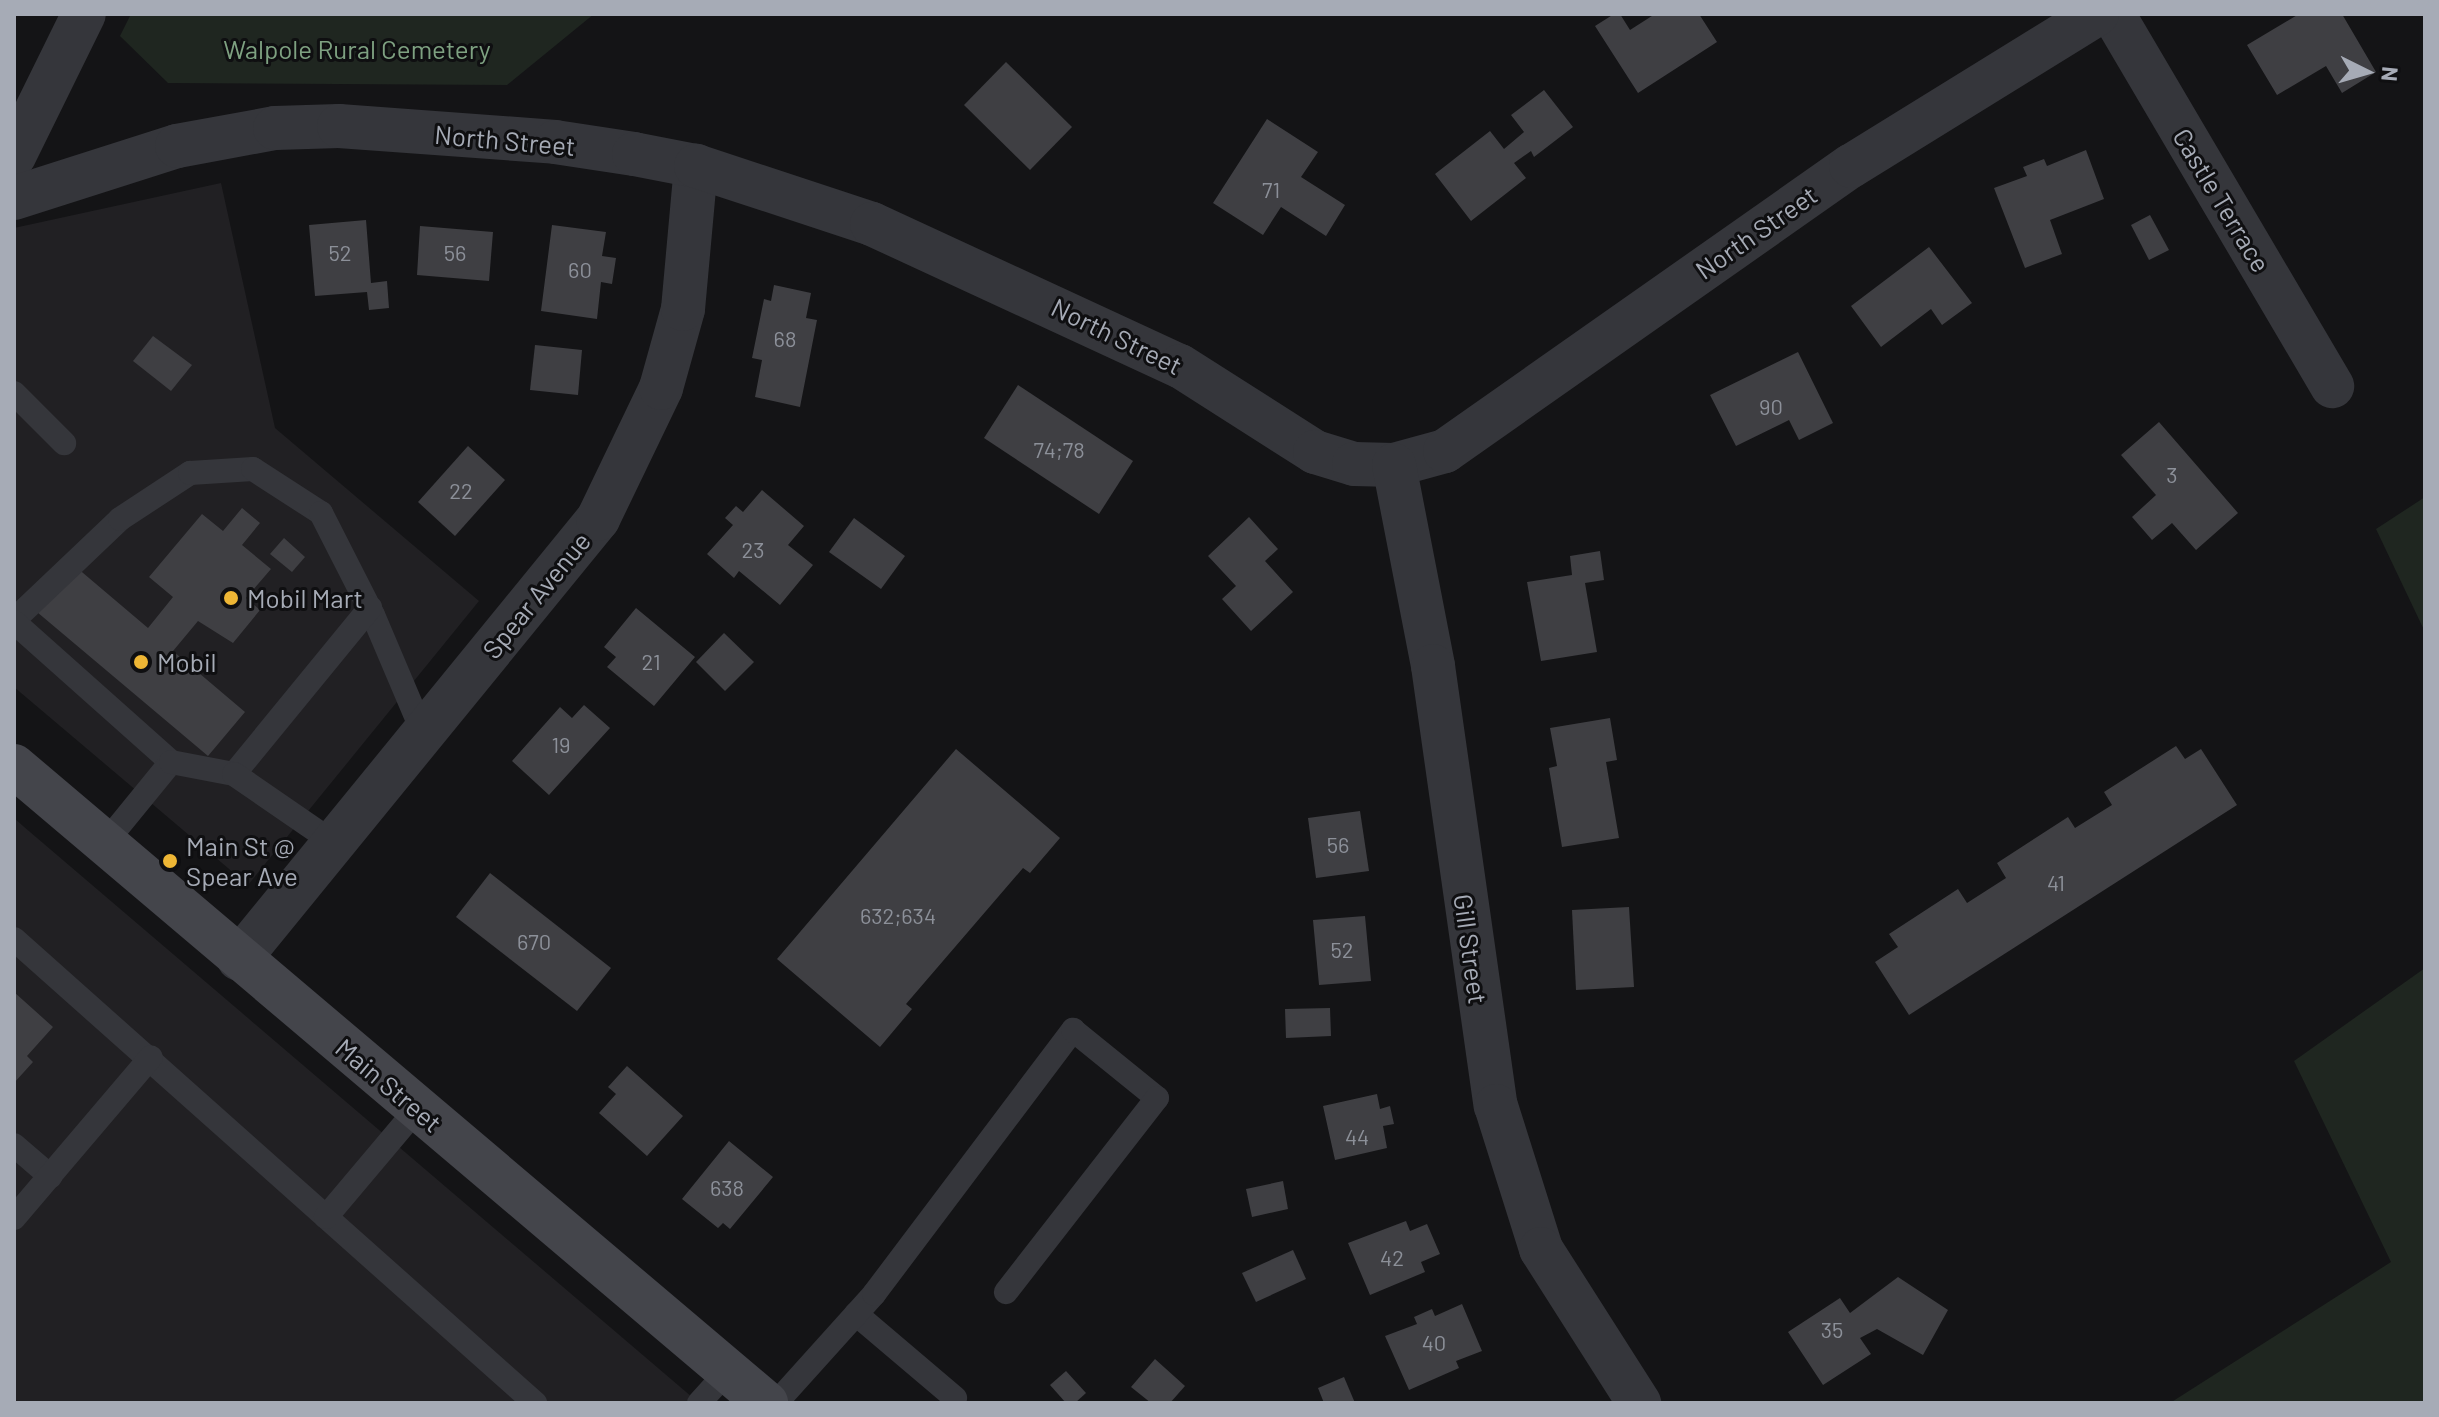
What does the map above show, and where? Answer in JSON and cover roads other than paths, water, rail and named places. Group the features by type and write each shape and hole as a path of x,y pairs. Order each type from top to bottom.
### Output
{"main road":[{"name":"Main Street","path":"16,772 105,843 766,1403"}],"street":[{"path":"14,156 84,14"},
{"name":"North Street","path":"14,198 177,146 275,128 339,126 555,142 696,166 872,224 1039,297 1180,366 1315,452 1354,464 1394,465 1445,451 1851,166 2097,14"},
{"name":"Castle Terrace","path":"2113,14 2332,386"},
{"name":"Spear Avenue","path":"239,959 598,519 661,388 683,309 696,166"},
{"name":"Gill Street","path":"1394,465 1433,666 1496,1106 1541,1249 1639,1403"}],"lane":[{"path":"14,393 64,443"},
{"path":"334,843 234,774 171,762 14,621 120,519 190,473 253,469 321,513 370,608 423,733"},
{"path":"234,774 370,608"},
{"path":"105,843 171,762"},
{"path":"14,939 151,1057 535,1403"},
{"path":"776,1403 856,1314 1073,1030 1157,1098 1006,1292"},
{"path":"14,1218 151,1057"},
{"path":"326,1217 417,1109"},
{"path":"14,1145 50,1176"},
{"path":"856,1314 955,1398"},
{"path":"699,1403 728,1371"}],"place":[{"name":"Mobil Mart","path":"231,598"},
{"name":"Mobil","path":"141,662"},
{"name":"Main St @ Spear Ave","path":"170,861"}],"park label":[{"name":"Walpole Rural Cemetery","path":"357,49"}]}
